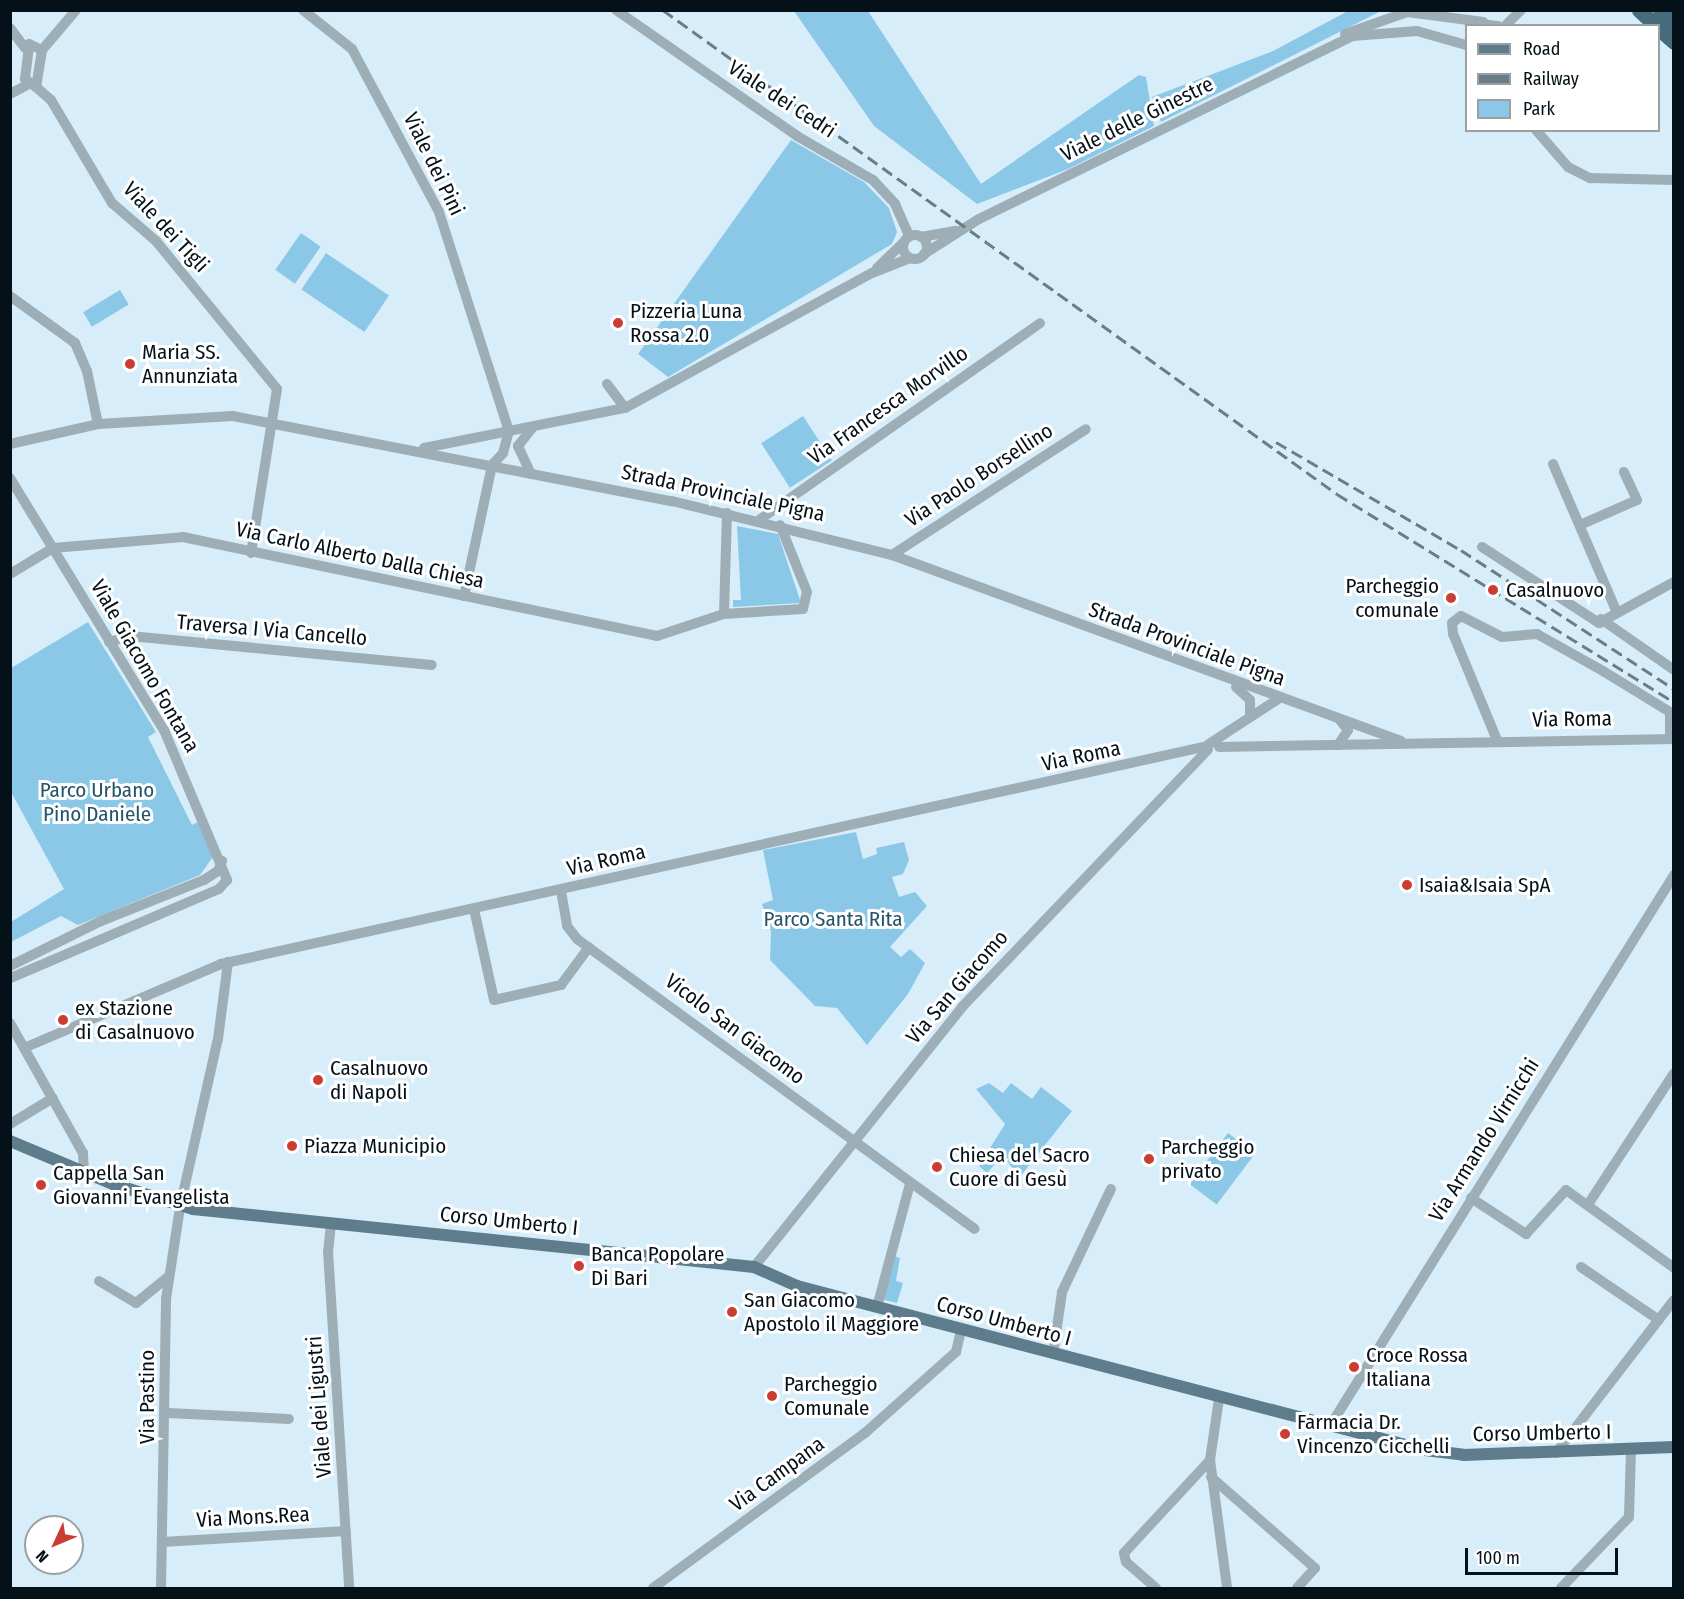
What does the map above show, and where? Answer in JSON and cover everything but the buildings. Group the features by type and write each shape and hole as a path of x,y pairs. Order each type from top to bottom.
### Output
{"highway":[{"path":"1640,10 1654,24"},
{"path":"1660,10 1674,23"},
{"path":"1660,30 1674,42"}],"main road":[{"name":"Corso Umberto I","path":"10,1141 84,1172 180,1206 331,1224 754,1267 797,1286 1219,1399 1464,1455 1674,1448"}],"street":[{"path":"32,86 42,50 76,10"},
{"name":"Viale dei Pini","path":"303,10 352,49 440,212 509,431"},
{"name":"Viale dei Cedri","path":"616,10 797,136 873,180 895,204 906,240"},
{"path":"1507,24 1521,10"},
{"name":"Viale delle Ginestre","path":"417,449 625,408 872,273 924,254 959,231 1334,44 1385,16 1423,11 1480,24"},
{"path":"10,28 25,48 32,86"},
{"name":"Viale delle Ginestre","path":"1334,44 1353,36 1417,32 1465,44"},
{"path":"25,48 33,43 42,50"},
{"path":"10,94 32,86"},
{"name":"Viale dei Tigli","path":"32,86 51,100 112,203 156,241 262,367 277,389 275,424 251,553"},
{"path":"1538,132 1568,167 1590,178 1674,180"},
{"name":"Viale delle Ginestre","path":"872,273 906,240 959,231"},
{"path":"921,237 924,254"},
{"path":"906,240 910,258"},
{"path":"10,296 75,343 87,371 98,424"},
{"name":"Via Francesca Morvillo","path":"759,520 1040,323"},
{"path":"607,384 625,408"},
{"name":"Strada Provinciale Pigna","path":"10,444 98,424 179,416 233,416 417,449 727,513 892,555 1234,684 1401,741"},
{"path":"531,474 518,446 534,426"},
{"name":"Via Paolo Borsellino","path":"892,555 1086,429"},
{"path":"464,596 492,465 503,453 509,431"},
{"path":"468,460 463,454 470,440"},
{"path":"1553,464 1616,610"},
{"path":"1580,525 1637,500 1624,472"},
{"name":"Viale Giacomo Fontana","path":"10,478 164,730 222,861"},
{"path":"727,513 724,614 794,613 806,606 807,592 780,525"},
{"name":"Via Carlo Alberto Dalla Chiesa","path":"53,548 183,537 657,636 724,614"},
{"path":"1482,547 1599,623 1601,619 1616,610 1674,582"},
{"path":"10,574 53,548"},
{"path":"1497,740 1453,634 1452,623 1461,616 1502,638 1537,634 1603,671 1670,712 1672,739"},
{"path":"1601,619 1674,670"},
{"name":"Traversa I Via Cancello","path":"109,642 130,636 432,665"},
{"path":"1234,684 1250,700 1250,715"},
{"name":"Via Roma","path":"1213,746 1250,715 1278,699"},
{"path":"1338,745 1348,730 1340,720"},
{"name":"Via Roma","path":"24,1048 228,962 561,891 1213,746 1338,745 1401,741 1672,739"},
{"name":"Via San Giacomo","path":"754,1267 962,1007 1213,746"},
{"path":"10,966 101,921 204,880 218,871 222,861"},
{"path":"10,978 219,889 227,880 222,861"},
{"name":"Via Armando Virnicchi","path":"1330,1426 1674,875"},
{"name":"Vicolo San Giacomo","path":"561,891 571,933 910,1184 974,1228"},
{"path":"474,909 494,1000 561,985 589,947"},
{"path":"180,1206 218,1039 228,962"},
{"path":"10,1023 83,1153 84,1172"},
{"path":"1589,1203 1674,1073"},
{"path":"10,1124 53,1098"},
{"path":"877,1306 910,1184"},
{"path":"1053,1354 1062,1292 1112,1189"},
{"path":"1472,1198 1526,1234 1566,1190 1589,1203 1674,1268"},
{"name":"Via Pastino","path":"161,1588 168,1413 168,1277 180,1206"},
{"name":"Viale dei Ligustri","path":"331,1224 328,1251 349,1588"},
{"path":"1581,1267 1659,1320"},
{"path":"99,1281 136,1303 168,1277"},
{"path":"1556,1453 1674,1300"},
{"name":"Via Campana","path":"653,1588 865,1433 956,1352 961,1330"},
{"path":"1219,1399 1210,1460 1227,1588"},
{"path":"168,1413 289,1419"},
{"path":"1561,1588 1629,1517 1631,1450"},
{"path":"1156,1588 1126,1562 1124,1553 1210,1460"},
{"path":"1211,1477 1315,1568 1297,1588"},
{"name":"Via Mons.Rea","path":"162,1542 346,1531"}],"green space":[{"path":"794,11 868,11 981,184 1139,75 1146,77 1154,126 1068,169 977,204 874,126"},
{"path":"1348,11 1381,11 1161,122 1152,97 1273,51"},
{"path":"791,140 864,182 889,208 897,232 892,244 668,377 638,354"},
{"path":"301,233 321,247 295,284 275,270"},
{"path":"326,253 389,295 364,332 301,289"},
{"path":"120,290 129,305 92,327 83,312"},
{"path":"803,416 832,460 790,488 761,443"},
{"path":"737,526 778,534 801,603 733,607 733,600 741,600"},
{"name":"Parco Urbano Pino Daniele","path":"88,622 156,732 148,737 192,825 200,821 213,857 200,875 78,925 61,916 11,942 11,922 64,889 11,792 11,668"},
{"name":"Parco Santa Rita","path":"856,832 863,859 877,854 876,848 904,842 909,860 903,874 892,877 899,897 915,892 927,906 890,947 901,957 910,949 925,963 908,994 867,1045 837,1008 815,1006 770,960 771,932 762,904 773,900 763,850"},
{"path":"989,1083 1003,1093 1011,1083 1032,1099 1041,1087 1072,1111 1019,1178 1003,1155 987,1173 979,1166 1005,1124 976,1089"},
{"path":"1228,1133 1255,1153 1217,1205 1189,1184"},
{"path":"891,1255 900,1258 896,1281 903,1283 897,1303 880,1299"}],"railway":[{"path":"663,10 1337,494 1674,702"},
{"path":"1276,442 1461,550 1674,689"}],"place":[{"name":"Pizzeria Luna Rossa 2.0","path":"618,323"},
{"name":"Maria SS. Annunziata","path":"130,364"},
{"name":"Casalnuovo","path":"1493,590"},
{"name":"Parcheggio comunale","path":"1451,598"},
{"name":"Isaia&Isaia SpA","path":"1407,885"},
{"name":"ex Stazione di Casalnuovo","path":"63,1020"},
{"name":"Casalnuovo di Napoli","path":"318,1080"},
{"name":"Piazza Municipio","path":"292,1146"},
{"name":"Parcheggio privato","path":"1149,1159"},
{"name":"Chiesa del Sacro Cuore di Gesù","path":"937,1167"},
{"name":"Cappella San Giovanni Evangelista","path":"41,1185"},
{"name":"Banca Popolare Di Bari","path":"579,1266"},
{"name":"San Giacomo Apostolo il Maggiore","path":"732,1312"},
{"name":"Croce Rossa Italiana","path":"1354,1367"},
{"name":"Parcheggio Comunale","path":"772,1396"},
{"name":"Farmacia Dr. Vincenzo Cicchelli","path":"1285,1434"}]}
